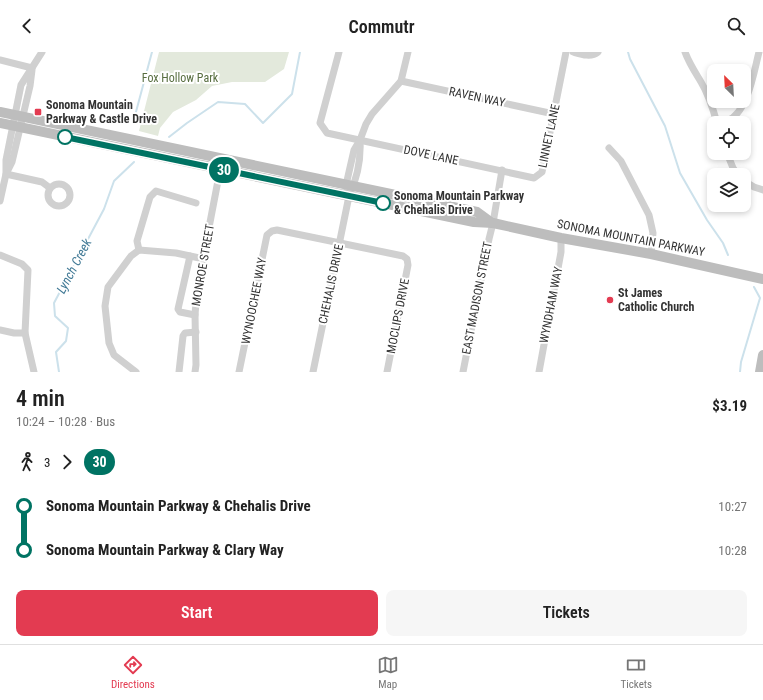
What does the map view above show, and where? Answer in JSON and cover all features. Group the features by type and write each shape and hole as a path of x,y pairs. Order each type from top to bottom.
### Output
{"main road":[{"name":"SONOMA MOUNTAIN PARKWAY","path":"0,112 18,121 220,169 474,222 493,223 560,238 651,254 763,279"},
{"name":"SONOMA MOUNTAIN PARKWAY","path":"0,123 18,121 222,159 477,212 493,223"},
{"path":"760,372 763,355"}],"street":[{"path":"0,201 6,174 6,160 30,86 32,68 42,52"},
{"name":"DOVE LANE","path":"339,52 320,123 327,133 502,170"},
{"path":"360,140 372,114 401,81 408,52"},
{"name":"LINNET LANE","path":"502,170 534,178 539,176 542,172 566,52"},
{"path":"572,52 583,55 596,53"},
{"path":"685,52 705,90 715,116"},
{"path":"734,116 743,105 752,83 759,52"},
{"path":"0,60 32,68"},
{"name":"RAVEN WAY","path":"401,81 554,114"},
{"name":"CHEHALIS DRIVE","path":"313,372 340,244 350,185 361,151 360,140"},
{"path":"609,148 621,161 649,215 653,233 651,254"},
{"name":"MONROE STREET","path":"195,372 195,315 197,290 222,159"},
{"path":"493,223 502,170"},
{"path":"6,174 42,182 50,188"},
{"path":"751,185 763,190"},
{"path":"139,250 137,241 152,194 156,191 196,203"},
{"name":"EAST MADISON STREET","path":"463,372 493,223"},
{"name":"WYNOOCHEE WAY","path":"240,372 267,236 272,231 277,230 340,244"},
{"name":"WYNDHAM WAY","path":"539,372 561,252 560,238"},
{"name":"MOCLIPS DRIVE","path":"340,244 403,256 407,259 408,265 387,372"},
{"path":"136,372 114,355 109,343 105,306 108,287 131,256 139,250 176,253 204,259"},
{"path":"0,255 22,264 28,270 25,333 34,372"},
{"path":"190,256 178,309 180,312 195,315"},
{"path":"0,330 14,333 25,333"},
{"path":"179,372 183,336 186,333 196,332"}],"green space":[{"name":"Fox Hollow Park","path":"159,52 289,52 284,69 265,82 232,82 212,86 196,100 173,112 160,128 158,136 139,131"}],"waterway":[{"path":"133,123 152,52"},
{"name":"Lynch Creek","path":"169,137 218,102 245,104 263,123 292,94 300,52"},
{"path":"628,52 630,59 665,126 680,173 707,220 723,243 728,255"},
{"name":"Lynch Creek","path":"59,372 56,352 66,341 68,328 55,316 54,303 104,209 114,181 134,162"},
{"path":"740,372 741,362 760,298 754,287"}],"bus line":[{"name":"30","path":"65,137 383,203"}],"place":[{"name":"Sonoma Mountain Parkway & Castle Drive","path":"38,112"},
{"name":"Sonoma Mountain Parkway & Chehalis Drive","path":"383,203"},
{"name":"St James Catholic Church","path":"610,300"}]}
